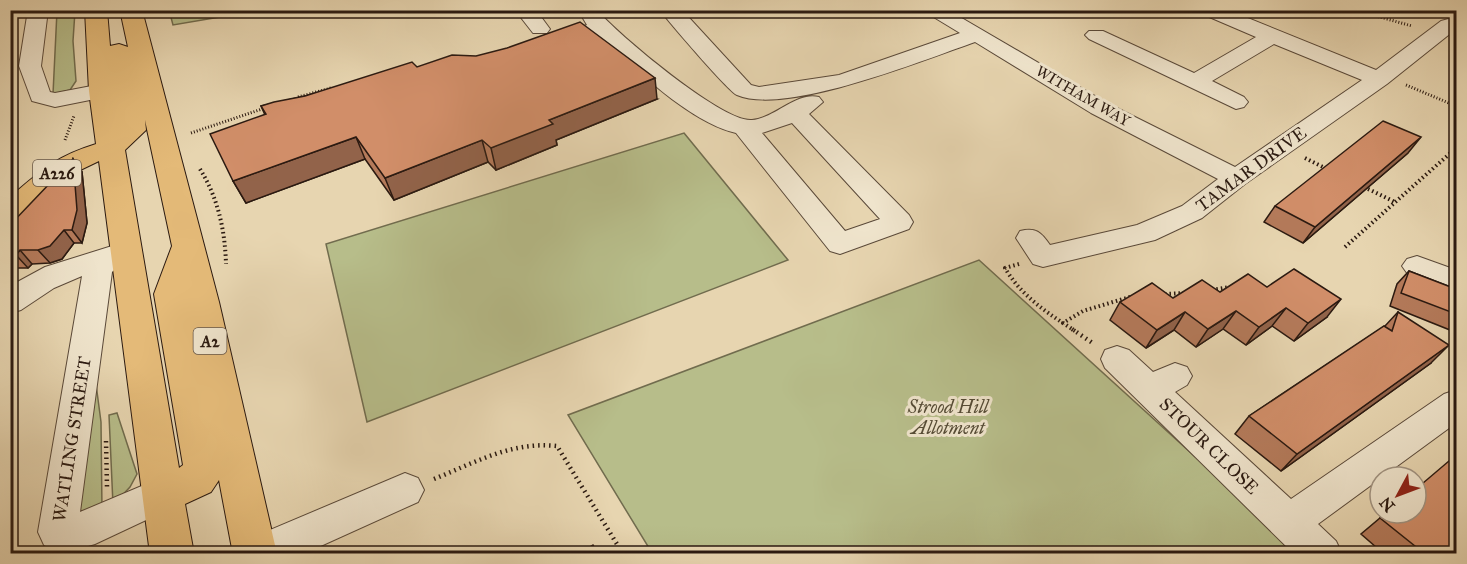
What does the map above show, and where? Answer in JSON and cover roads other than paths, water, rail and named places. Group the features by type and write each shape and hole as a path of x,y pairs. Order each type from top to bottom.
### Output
{"main road":[{"name":"A2","path":"111,148 133,130 116,37 124,10"},
{"name":"A2","path":"125,85 131,10"},
{"name":"A2","path":"98,15 125,85 160,129 256,554"},
{"name":"A226","path":"10,213 75,160 111,148"},
{"path":"111,148 117,255 163,494 172,554"},
{"name":"WATLING STREET","path":"163,494 198,479 204,469 171,294 188,246"}],"street":[{"path":"38,10 21,51 42,98 61,100 125,85"},
{"path":"525,10 538,40 593,19 714,116 745,128 840,244 899,222 795,113"},
{"path":"670,10 743,90 759,94 843,81 977,34"},
{"name":"WITHAM WAY","path":"932,10 977,34 1099,108 1236,178"},
{"path":"1214,12 1381,77"},
{"name":"TAMAR DRIVE","path":"1037,248 1145,233 1192,212 1236,178 1447,28"},
{"path":"1096,35 1236,102"},
{"path":"1195,82 1272,36"},
{"path":"745,128 771,123 795,113 843,81"},
{"path":"10,303 47,278 117,255"},
{"name":"WATLING STREET","path":"117,255 98,272 58,532 63,536 81,531 163,494"},
{"path":"1417,266 1456,281"},
{"name":"STOUR CLOSE","path":"1117,359 1162,383 1289,522 1322,554"},
{"path":"1289,522 1456,404"},
{"path":"256,554 405,490"}],"park label":[{"name":"Strood Hill Allotment","path":"948,417"}]}
